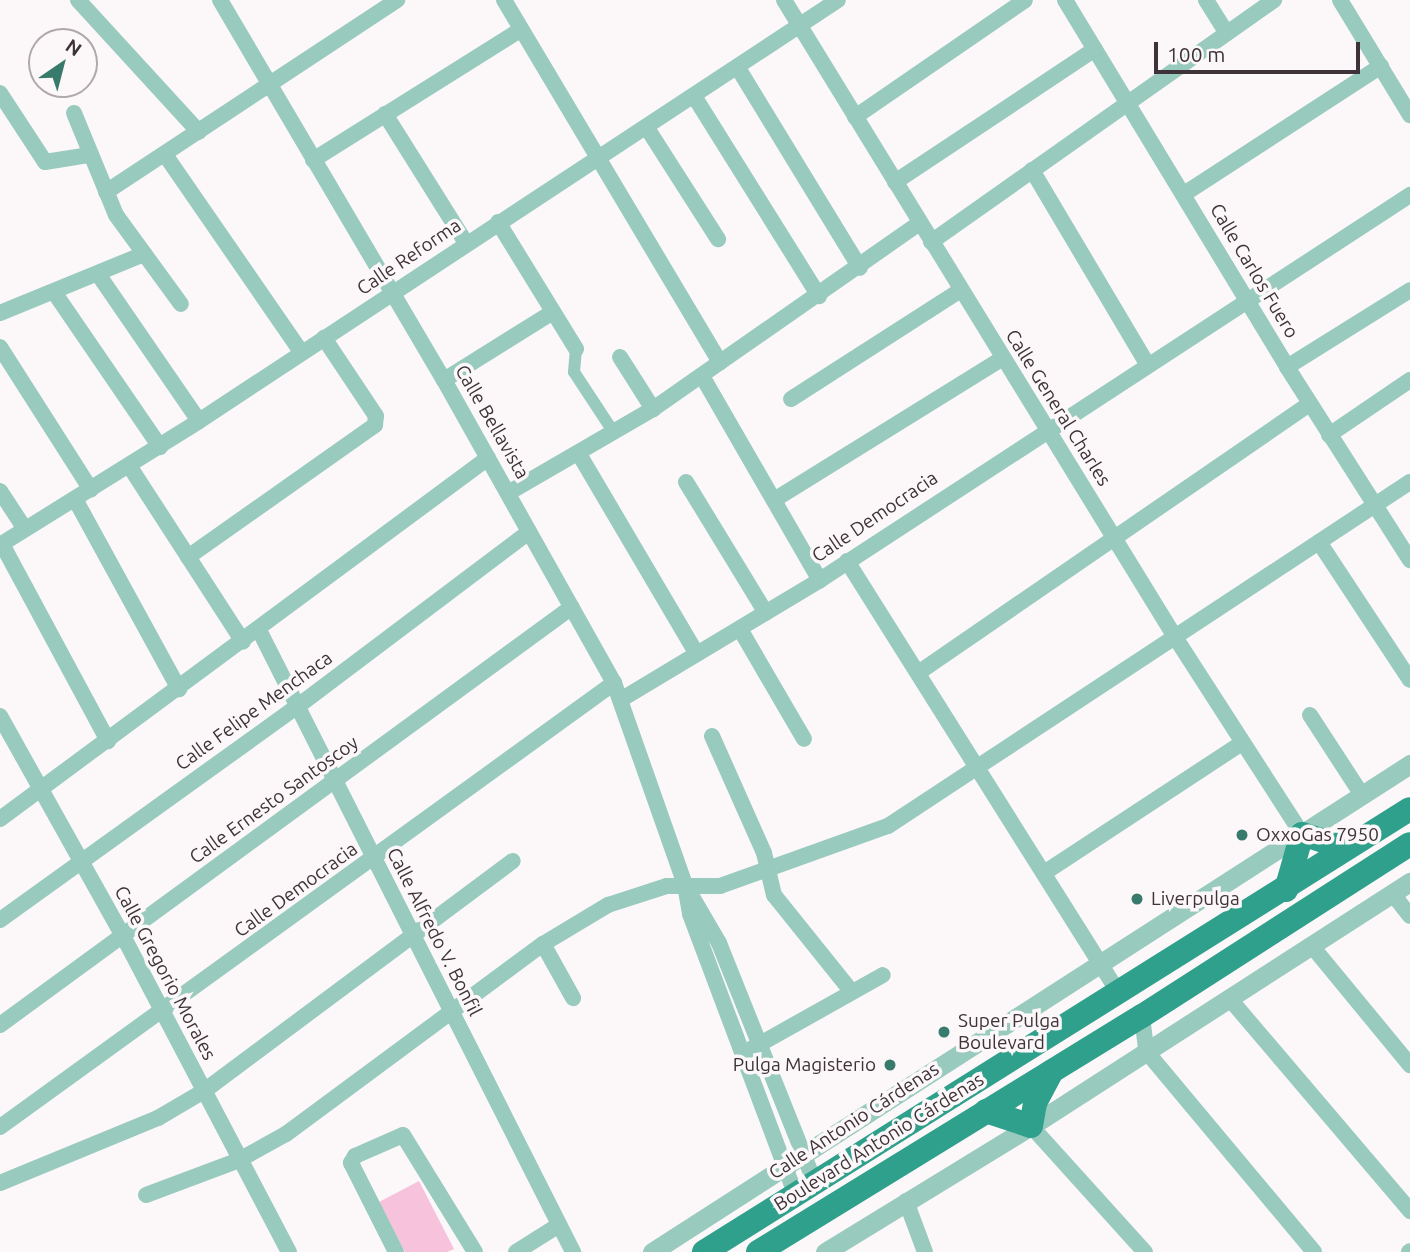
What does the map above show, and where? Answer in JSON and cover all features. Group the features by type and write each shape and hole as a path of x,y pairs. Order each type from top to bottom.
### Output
{"main road":[{"name":"Boulevard Antonio Cárdenas","path":"704,1252 804,1187 1120,995 1410,809"},
{"path":"1286,890 1302,834 1327,842 1356,842"},
{"name":"Boulevard Antonio Cárdenas","path":"758,1252 1142,1016 1410,844"},
{"path":"986,1111 1031,1126 1035,1103 1053,1070"}],"street":[{"path":"78,0 199,132"},
{"name":"Calle Bellavista","path":"220,0 444,380 614,682 685,885 703,909 719,943 785,1165 804,1187"},
{"path":"106,192 166,156 397,0"},
{"path":"504,0 596,161 720,363"},
{"name":"Calle General Charles","path":"785,0 1175,638 1302,834"},
{"name":"Calle Reforma","path":"1,544 130,467 838,0"},
{"path":"855,117 1025,0"},
{"name":"Calle Carlos Fuero","path":"1065,0 1287,367 1410,560"},
{"path":"1206,0 1226,32"},
{"path":"931,242 1127,101 1275,0"},
{"path":"1340,0 1410,115"},
{"path":"313,160 520,30"},
{"path":"895,182 1095,49"},
{"path":"1184,194 1381,66"},
{"path":"738,68 860,268"},
{"path":"0,93 45,162 89,155"},
{"path":"694,96 818,296"},
{"path":"74,113 89,155 125,231 181,304"},
{"path":"385,114 466,243"},
{"path":"647,128 718,239"},
{"path":"166,156 302,353"},
{"path":"1032,170 1147,364"},
{"name":"Calle Democracia","path":"622,699 820,580 1046,429 1410,195"},
{"path":"498,222 576,349 574,372 614,433"},
{"path":"508,493 653,409 860,268 920,223"},
{"path":"0,313 144,254"},
{"path":"98,274 199,421"},
{"path":"790,400 961,290"},
{"path":"1287,367 1410,290"},
{"path":"54,292 160,447"},
{"path":"444,380 553,312"},
{"path":"188,557 377,422 324,338"},
{"path":"0,347 91,490"},
{"path":"620,358 653,409"},
{"path":"774,500 1003,358"},
{"path":"702,376 820,580"},
{"path":"1329,435 1410,380"},
{"path":"918,673 1310,404"},
{"path":"579,454 697,654"},
{"path":"0,819 260,630 488,457"},
{"path":"130,467 243,642"},
{"path":"686,482 766,613"},
{"path":"146,1195 239,1160 308,1120 543,944 608,905 655,888 720,886 888,826 1410,482"},
{"path":"0,491 25,529"},
{"path":"75,499 179,689"},
{"name":"Calle Felipe Menchaca","path":"0,920 298,706 529,532"},
{"path":"1319,542 1410,680"},
{"path":"1,544 108,741"},
{"path":"847,561 1120,995"},
{"name":"Calle Ernesto Santoscoy","path":"0,1025 572,607"},
{"path":"740,629 804,739"},
{"name":"Calle Alfredo V. Bonfil","path":"260,630 573,1252"},
{"name":"Calle Democracia","path":"0,1127 164,1012 614,682"},
{"path":"1310,715 1362,795"},
{"name":"Calle Gregorio Morales","path":"0,716 164,1012 289,1252"},
{"path":"712,736 767,870 774,895 852,992"},
{"path":"1044,873 1242,743"},
{"name":"Calle Antonio Cárdenas","path":"652,1252 1410,764"},
{"path":"0,1183 158,1118 204,1091 513,861"},
{"path":"825,1252 1031,1126 1410,882"},
{"path":"1392,893 1410,916"},
{"path":"543,944 573,998"},
{"path":"1311,945 1410,1065"},
{"path":"751,1049 883,975"},
{"path":"1229,998 1410,1211"},
{"path":"1142,1016 1146,1051 1314,1252"},
{"name":"Calle Bellavista","path":"751,1049 802,1154 804,1187"},
{"path":"1031,1126 1144,1252"},
{"path":"396,1252 351,1163 355,1156 403,1135 475,1252"},
{"path":"906,1201 925,1252"},
{"path":"516,1252 559,1225"}],"shaded area":[{"path":"419,1181 454,1249 447,1252 405,1252 379,1202"}],"place":[{"name":"OxxoGas 7950","path":"1242,835"},
{"name":"Liverpulga","path":"1137,899"},
{"name":"Super Pulga Boulevard","path":"944,1032"},
{"name":"Pulga Magisterio","path":"890,1065"}]}
